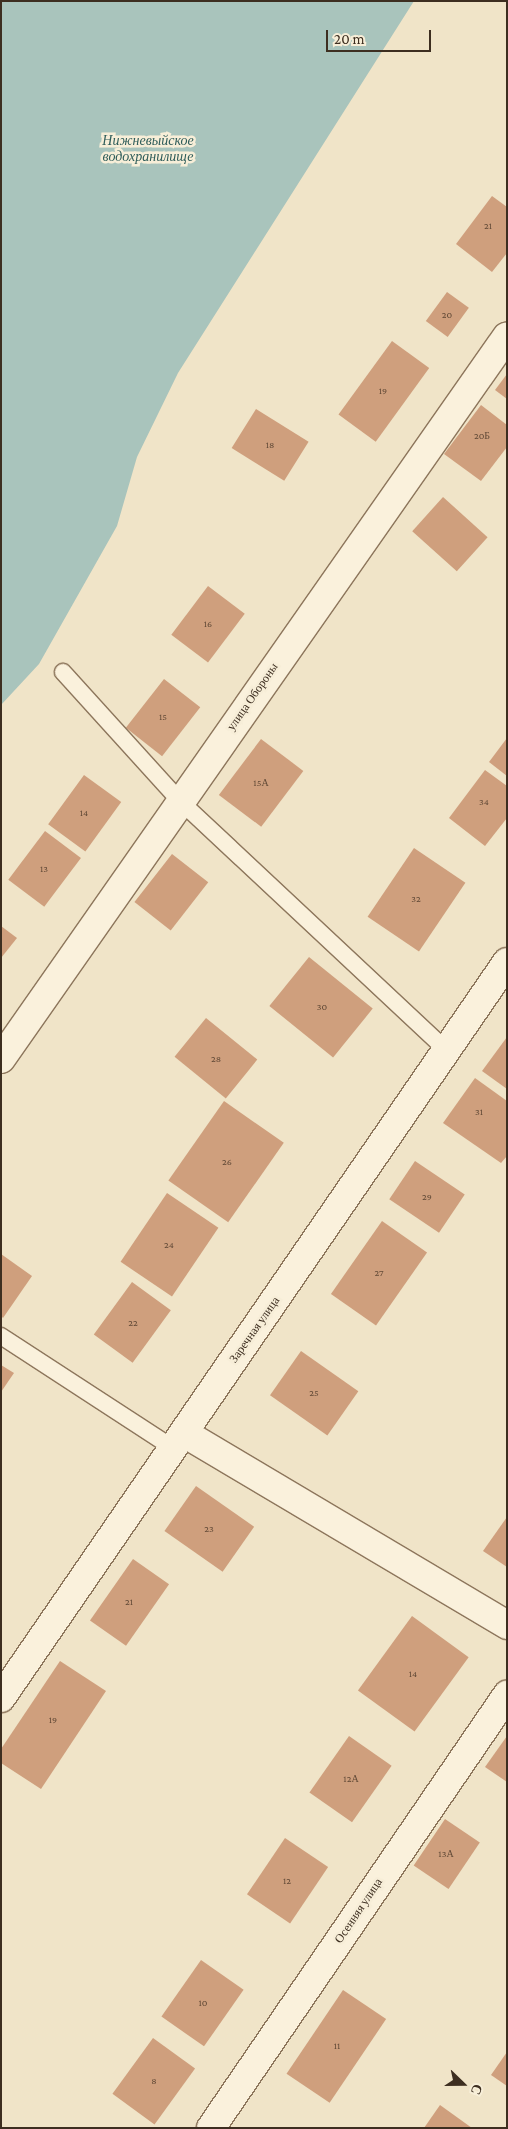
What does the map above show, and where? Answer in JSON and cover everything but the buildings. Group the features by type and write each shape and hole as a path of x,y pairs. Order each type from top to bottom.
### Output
{"street":[{"name":"улица Обороны","path":"1,1059 180,800 507,336"},
{"name":"Заречная улица","path":"1,1698 507,962"},
{"path":"179,1440 507,1625"},
{"name":"Осенняя улица","path":"211,2128 507,1695"}],"lane":[{"path":"63,672 180,800 447,1051"},
{"path":"1,1336 179,1440"}],"water":[{"name":"Нижневыйское водохранилище","path":"1,1 414,1 178,373 137,457 117,526 39,664 1,705"}]}
